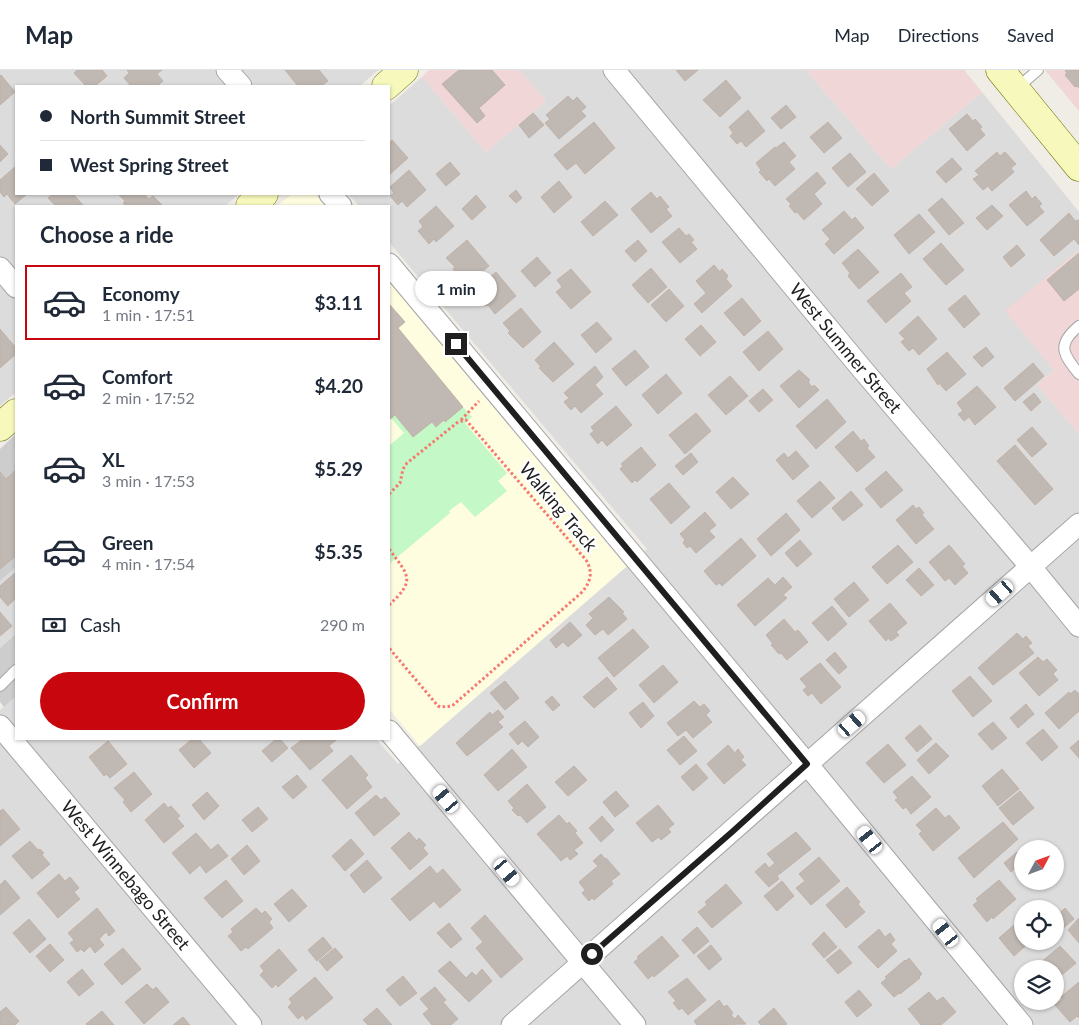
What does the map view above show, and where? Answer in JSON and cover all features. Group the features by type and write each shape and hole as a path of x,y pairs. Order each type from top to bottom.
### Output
{"main road":[{"path":"387,85 404,70"},
{"path":"1007,80 1079,167"},
{"path":"251,205 263,195"},
{"path":"0,427 15,414"}],"street":[{"path":"227,70 240,85"},
{"name":"West Summer Street","path":"614,70 862,369 1079,626"},
{"path":"331,195 340,205"},
{"path":"390,265 807,764 1022,1025"},
{"path":"0,268 15,287"},
{"path":"512,1025 1079,524"},
{"name":"West Winnebago Street","path":"0,726 250,1025"},
{"path":"390,732 635,1025"}],"lane":[{"path":"1007,80 1038,70"},
{"path":"1079,326 1072,331 1064,347 1066,358 1079,374"},
{"path":"0,686 15,671"}],"path":[{"path":"390,493 400,483 403,469 407,463 494,390"},
{"name":"Walking Track","path":"390,649 438,706 448,707 459,701 577,596 587,587 590,580 591,570 586,560 468,421 460,420"},
{"path":"390,551 406,572 407,583 402,593 390,603"}],"shaded area":[{"path":"0,70 378,70 361,85 15,85 15,195 238,195 226,205 15,205 15,393 0,406"},
{"path":"429,70 519,70 546,101 486,152 422,77"},
{"path":"519,70 806,70 891,169 982,92 1079,212 1079,250 1006,311 1054,370 1037,385 1079,434 1079,1025 0,1025 0,710 15,697 15,740 377,740 398,764 647,549 390,243 390,205 358,205 349,195 390,195 390,105 422,77 486,152 546,101"},
{"path":"806,70 964,70 982,92 891,169"},
{"path":"1045,70 1079,70 1079,111"},
{"path":"291,195 316,195 325,205 278,205"},
{"path":"1079,250 1079,434 1037,385 1054,370 1005,311"},
{"path":"390,283 626,567 420,746 390,710"},
{"path":"15,435 15,568 0,581 0,449"},
{"path":"15,568 15,635 0,648 0,581"},
{"path":"15,635 15,697 4,707 0,702 0,648"}],"green space":[{"path":"463,407 472,417 465,423 507,473 498,481 507,491 475,517 461,502 390,563 390,445 404,433 391,418 395,415 432,422 436,427"}],"building":[{"path":"77,70 102,70 107,76 96,85 85,85 74,73"},
{"path":"127,70 162,70 157,74 163,81 158,85 130,85 124,78 129,73"},
{"path":"285,70 319,70 328,81 322,85 297,85"},
{"path":"459,70 492,70 505,85 479,108 485,116 477,123 442,84"},
{"path":"676,70 698,70 685,81"},
{"path":"1067,70 1079,70 1079,88 1075,87 1065,75"},
{"path":"0,76 15,92 0,105"},
{"path":"726,80 741,98 720,117 703,100"},
{"path":"568,96 573,101 577,97 586,107 581,111 586,116 559,139 545,123 550,119 546,115"},
{"path":"786,105 796,117 781,129 771,118"},
{"path":"748,110 765,131 746,147 741,141 737,144 730,136 733,133 729,127"},
{"path":"533,113 544,125 529,138 519,125"},
{"path":"967,114 982,127 980,129 985,135 967,151 949,129"},
{"path":"594,122 615,148 585,174 576,163 567,170 554,155"},
{"path":"828,122 842,138 824,153 810,137"},
{"path":"392,140 408,158 390,174 390,142"},
{"path":"784,142 796,156 789,162 795,169 775,186 769,179 767,181 759,172 761,170 756,163"},
{"path":"0,145 8,154 0,162"},
{"path":"997,152 1000,156 1005,152 1016,164 1011,168 1014,172 992,191 988,186 983,190 973,179 979,175 975,171"},
{"path":"850,153 866,172 848,187 832,168"},
{"path":"952,158 962,169 946,183 936,172"},
{"path":"450,162 460,174 446,186 436,174"},
{"path":"15,167 15,195 26,195 15,204 7,194 4,197 0,192 0,180"},
{"path":"409,170 426,190 407,207 402,201 398,205 390,196 394,193 390,187"},
{"path":"817,172 826,183 814,194 822,204 804,220 789,206 791,204 786,199"},
{"path":"874,173 889,191 872,206 856,189"},
{"path":"559,181 572,197 554,213 541,197"},
{"path":"516,190 522,198 516,203 509,196"},
{"path":"1026,191 1032,199 1035,196 1042,204 1039,206 1044,212 1027,226 1009,205"},
{"path":"651,192 657,199 660,196 669,207 666,209 672,216 651,233 631,209"},
{"path":"52,195 74,195 83,205 55,205 48,198"},
{"path":"119,195 145,195 149,199 153,196 162,205 125,205 123,203 125,201"},
{"path":"476,195 486,207 472,220 462,209"},
{"path":"942,198 964,223 949,235 928,210"},
{"path":"605,201 618,215 593,236 581,222"},
{"path":"992,205 1003,216 987,230 976,218"},
{"path":"436,206 454,226 436,242 434,239 429,244 418,231 423,227 419,221"},
{"path":"844,211 852,220 855,217 864,228 834,254 825,244 830,239 822,230"},
{"path":"1069,213 1075,221 1079,220 1079,245 1074,239 1054,256 1040,240"},
{"path":"919,214 935,232 909,254 894,235"},
{"path":"679,228 686,236 689,234 694,240 691,242 697,249 680,263 662,242"},
{"path":"467,240 489,266 468,284 466,281 464,283 453,269 455,267 446,258"},
{"path":"638,240 647,251 635,262 625,251"},
{"path":"941,243 964,270 946,285 923,259"},
{"path":"1017,245 1025,255 1011,267 1003,257"},
{"path":"858,249 879,272 859,289 848,276 850,273 842,263"},
{"path":"1079,253 1079,289 1064,301 1047,280"},
{"path":"537,257 551,273 535,287 521,271"},
{"path":"714,265 720,272 722,269 728,276 726,279 732,286 702,313 694,304 706,293 696,281"},
{"path":"651,268 667,287 648,303 632,285"},
{"path":"571,269 591,292 571,309 556,292 562,287 557,280"},
{"path":"496,272 516,296 495,314 488,305 486,306 480,300 482,298 475,290"},
{"path":"901,273 912,287 904,293 911,301 886,323 867,301"},
{"path":"669,289 684,306 666,322 651,305"},
{"path":"965,295 980,314 964,328 948,309"},
{"path":"742,298 761,321 744,336 724,313"},
{"path":"390,305 405,322 398,328 463,407 445,422 444,420 436,427 432,422 413,437 395,415 390,419"},
{"path":"521,308 541,332 523,348 508,333 510,331 503,323"},
{"path":"918,316 937,339 919,355 913,348 909,351 901,342 905,339 899,333"},
{"path":"597,322 612,339 596,353 581,335"},
{"path":"701,325 716,342 700,356 685,339"},
{"path":"0,329 15,347 15,355 0,368"},
{"path":"768,331 783,349 759,371 743,352"},
{"path":"554,342 574,364 553,382 539,368 541,367 535,360"},
{"path":"986,347 994,357 982,367 973,357"},
{"path":"635,350 649,367 626,386 612,369"},
{"path":"947,352 966,374 946,391 939,383 938,385 927,369"},
{"path":"1033,363 1044,376 1015,401 1004,388"},
{"path":"595,366 603,377 595,385 603,394 581,413 575,406 571,410 564,402 569,398 564,393"},
{"path":"799,370 810,380 808,382 812,387 814,385 819,390 799,408 780,386"},
{"path":"666,374 682,393 658,414 642,395"},
{"path":"730,376 748,396 726,415 708,395"},
{"path":"977,386 996,407 975,425 969,417 964,421 958,414 963,411 957,403"},
{"path":"763,389 773,400 759,412 749,401"},
{"path":"1034,393 1041,402 1031,411 1023,402"},
{"path":"827,399 846,422 816,449 796,426"},
{"path":"616,406 632,425 607,446 602,440 598,444 590,434 594,431 591,427"},
{"path":"696,413 711,431 685,454 669,435"},
{"path":"1032,427 1047,444 1032,457 1017,440"},
{"path":"853,431 861,441 864,439 869,446 867,448 875,457 857,472 835,447"},
{"path":"1015,445 1053,489 1035,505 997,461"},
{"path":"641,447 656,465 637,482 635,480 632,483 620,469 623,466 621,464"},
{"path":"796,451 809,466 793,480 776,460 784,453 788,458"},
{"path":"691,453 698,462 683,475 675,466"},
{"path":"15,471 15,557 0,569 0,472 6,479"},
{"path":"886,471 903,490 881,508 865,489"},
{"path":"733,477 749,494 731,509 716,492"},
{"path":"820,481 835,498 812,518 797,501"},
{"path":"669,483 690,507 671,524 650,499"},
{"path":"851,491 863,505 843,521 832,508"},
{"path":"913,505 916,509 919,507 924,513 922,515 934,529 916,544 896,520"},
{"path":"705,512 716,525 709,531 715,537 696,553 690,546 687,548 683,543 685,540 680,534"},
{"path":"786,513 800,530 771,556 757,539"},
{"path":"741,538 756,556 722,586 720,583 716,585 704,571"},
{"path":"800,540 812,554 797,567 785,553"},
{"path":"898,545 913,562 887,584 872,567"},
{"path":"949,545 965,564 962,566 968,573 955,585 949,578 945,581 929,562"},
{"path":"919,568 934,585 921,596 906,580"},
{"path":"15,573 15,599 8,606 0,597 0,586"},
{"path":"783,577 792,587 783,595 787,598 755,626 737,605 768,578 775,585"},
{"path":"854,582 869,600 849,617 834,599"},
{"path":"609,597 624,612 622,613 627,619 608,635 603,629 595,635 586,625 593,618 589,614"},
{"path":"890,603 907,623 896,632 899,635 891,641 888,638 886,641 869,621"},
{"path":"832,606 847,624 828,641 812,623"},
{"path":"0,612 12,626 0,636"},
{"path":"784,619 795,632 798,630 808,642 787,660 771,645 773,644 766,635"},
{"path":"570,622 582,635 568,647 563,642 556,648 550,640"},
{"path":"633,629 649,647 614,677 598,658"},
{"path":"1017,633 1023,639 1026,636 1032,643 1028,646 1034,653 993,685 978,668"},
{"path":"835,652 847,667 839,674 826,660"},
{"path":"1038,657 1043,662 1047,659 1057,670 1053,674 1058,680 1039,696 1019,673"},
{"path":"820,663 841,687 821,704 812,693 808,696 803,690 807,687 800,679"},
{"path":"663,665 678,682 654,703 639,685"},
{"path":"970,676 992,701 973,717 952,691"},
{"path":"607,677 617,689 594,708 583,697"},
{"path":"505,681 519,698 505,710 490,693"},
{"path":"1075,690 1079,694 1079,711 1059,729 1045,713 1069,692 1070,694"},
{"path":"552,696 560,705 553,711 545,702"},
{"path":"694,701 700,707 704,704 710,711 706,715 712,722 693,738 686,730 678,736 667,723"},
{"path":"643,702 654,716 641,728 629,713"},
{"path":"1026,704 1034,714 1018,728 1010,718"},
{"path":"498,710 504,717 498,722 503,727 467,756 456,743 490,712 492,715"},
{"path":"525,721 539,737 528,747 522,741 518,745 509,734"},
{"path":"993,722 1007,738 992,750 978,734"},
{"path":"920,725 932,739 917,752 905,738"},
{"path":"1043,729 1058,747 1042,761 1026,743"},
{"path":"684,736 697,751 680,765 667,750"},
{"path":"191,740 200,740 211,753 194,768 179,750"},
{"path":"275,740 281,740 288,748 272,762 262,751"},
{"path":"302,740 336,740 329,746 333,751 310,770 291,748"},
{"path":"1079,740 1079,758 1070,748"},
{"path":"108,741 127,764 110,778 106,774 104,776 89,757"},
{"path":"936,743 949,756 929,774 917,760"},
{"path":"888,744 906,765 884,783 866,763"},
{"path":"728,745 735,753 738,749 744,757 741,760 746,765 724,784 707,764"},
{"path":"512,749 527,767 498,791 484,775"},
{"path":"351,755 368,775 365,778 372,787 347,809 322,780"},
{"path":"696,764 708,778 693,791 681,777"},
{"path":"574,766 587,780 568,796 555,782"},
{"path":"1002,769 1019,789 998,806 982,786"},
{"path":"134,772 152,794 131,812 123,802 125,800 114,788"},
{"path":"297,775 307,787 293,799 282,787"},
{"path":"912,776 931,797 911,814 906,807 903,809 895,800 898,798 893,792"},
{"path":"527,784 546,807 527,823 512,810 514,808 508,801"},
{"path":"616,791 629,806 615,817 603,802"},
{"path":"1020,791 1034,808 1013,825 999,808"},
{"path":"207,792 219,806 204,820 192,805"},
{"path":"376,795 381,800 385,797 400,814 374,836 355,813"},
{"path":"164,803 168,808 171,806 180,816 177,818 184,826 164,843 145,820"},
{"path":"658,805 674,824 668,829 671,832 661,840 659,837 652,842 636,823"},
{"path":"258,807 268,819 252,832 242,820"},
{"path":"936,808 945,818 949,815 960,828 933,851 919,834 922,831 916,825"},
{"path":"3,809 20,829 0,846 0,811"},
{"path":"559,815 577,831 575,833 583,843 574,850 578,854 570,860 567,856 561,861 537,834"},
{"path":"602,816 614,830 601,842 589,828"},
{"path":"1003,822 1018,839 1014,840 1014,843 974,878 958,858"},
{"path":"409,832 417,841 419,838 426,845 423,848 428,854 410,870 391,848"},
{"path":"796,832 811,849 777,876 779,879 769,887 755,872 765,863 769,868 775,863 767,854"},
{"path":"196,833 211,850 218,844 228,856 206,873 200,865 190,874 172,853"},
{"path":"351,839 364,854 345,871 332,856"},
{"path":"30,841 38,850 40,849 44,853 42,855 50,864 32,879 12,856"},
{"path":"247,845 260,861 244,875 231,859"},
{"path":"601,854 620,874 611,881 613,884 594,900 592,898 589,901 582,893 585,890 579,882 598,866 593,861"},
{"path":"1014,855 1014,869 1011,872 1004,863"},
{"path":"819,857 840,881 811,905 796,888 805,881 799,874"},
{"path":"367,860 382,878 364,893 350,875"},
{"path":"430,866 437,874 443,869 461,890 440,908 434,901 410,921 391,899"},
{"path":"59,874 65,881 70,877 79,888 74,892 80,899 58,918 37,893"},
{"path":"5,880 20,898 0,915 0,885"},
{"path":"226,880 243,901 222,918 204,898"},
{"path":"999,880 1016,899 987,922 973,905 978,901 976,899"},
{"path":"782,881 794,896 777,911 764,896"},
{"path":"726,884 742,903 712,928 698,912 707,905 705,902"},
{"path":"847,887 860,902 858,904 865,912 846,928 826,905"},
{"path":"292,889 307,906 289,922 274,904"},
{"path":"97,908 115,931 109,936 106,932 99,939 104,945 95,953 90,946 84,952 81,949 77,952 70,943 74,940 68,933"},
{"path":"256,908 262,914 265,911 272,919 269,922 273,928 248,949 246,947 241,951 228,936 233,932 231,929"},
{"path":"1064,909 1074,919 1064,927"},
{"path":"485,915 523,959 501,978 476,948 483,942 471,928"},
{"path":"1079,918 1079,943 1068,930"},
{"path":"29,919 46,939 30,953 13,933"},
{"path":"449,923 462,939 451,948 437,933"},
{"path":"1014,925 1014,950 1021,950 1014,956 999,938"},
{"path":"697,927 709,941 694,954 682,940"},
{"path":"879,929 885,937 890,933 895,940 891,944 897,951 878,968 858,947"},
{"path":"824,932 837,947 824,958 812,944"},
{"path":"662,936 679,956 654,977 653,975 648,979 634,962 639,958 637,957"},
{"path":"323,937 332,948 317,961 308,950"},
{"path":"50,944 64,960 50,972 36,956"},
{"path":"711,945 722,959 709,970 697,956"},
{"path":"123,948 141,969 122,985 104,964"},
{"path":"335,948 343,957 327,971 319,961"},
{"path":"279,949 297,970 278,987 276,984 272,988 260,975 264,971 260,966"},
{"path":"840,949 852,963 838,974 826,960"},
{"path":"1055,950 1064,950 1076,963 1064,973 1064,960 1044,960"},
{"path":"909,958 922,974 920,978 894,997 881,983 887,978 885,977"},
{"path":"450,961 466,978 472,972 476,976 482,969 492,981 469,1002 438,971"},
{"path":"82,969 94,984 79,996 67,982"},
{"path":"403,976 417,993 400,1006 386,990"},
{"path":"315,977 333,998 306,1020 303,1015 298,1019 288,1007 292,1003 289,999"},
{"path":"687,978 706,1000 688,1015 682,1008 679,1010 673,1003 676,1001 668,992"},
{"path":"1079,982 1079,1018 1077,1016 1070,1022 1059,1010 1064,1010 1064,994"},
{"path":"147,984 153,990 156,987 169,1002 144,1024 125,1002"},
{"path":"435,987 446,1000 443,1002 458,1019 451,1025 432,1025 423,1014 429,1009 420,999"},
{"path":"859,990 872,1005 857,1017 845,1002"},
{"path":"929,992 937,1001 943,997 956,1012 941,1025 921,1025 908,1009"},
{"path":"719,1000 724,1007 727,1005 735,1019 738,1015 746,1024 697,1025 694,1021"},
{"path":"6,1007 19,1021 15,1025 0,1025 0,1012"},
{"path":"377,1008 392,1025 368,1025 363,1020"},
{"path":"774,1008 787,1024 761,1025 758,1022"},
{"path":"102,1011 114,1025 86,1024"},
{"path":"183,1017 190,1025 173,1025"}],"route":[{"path":"456,344 807,764 592,954"}]}
